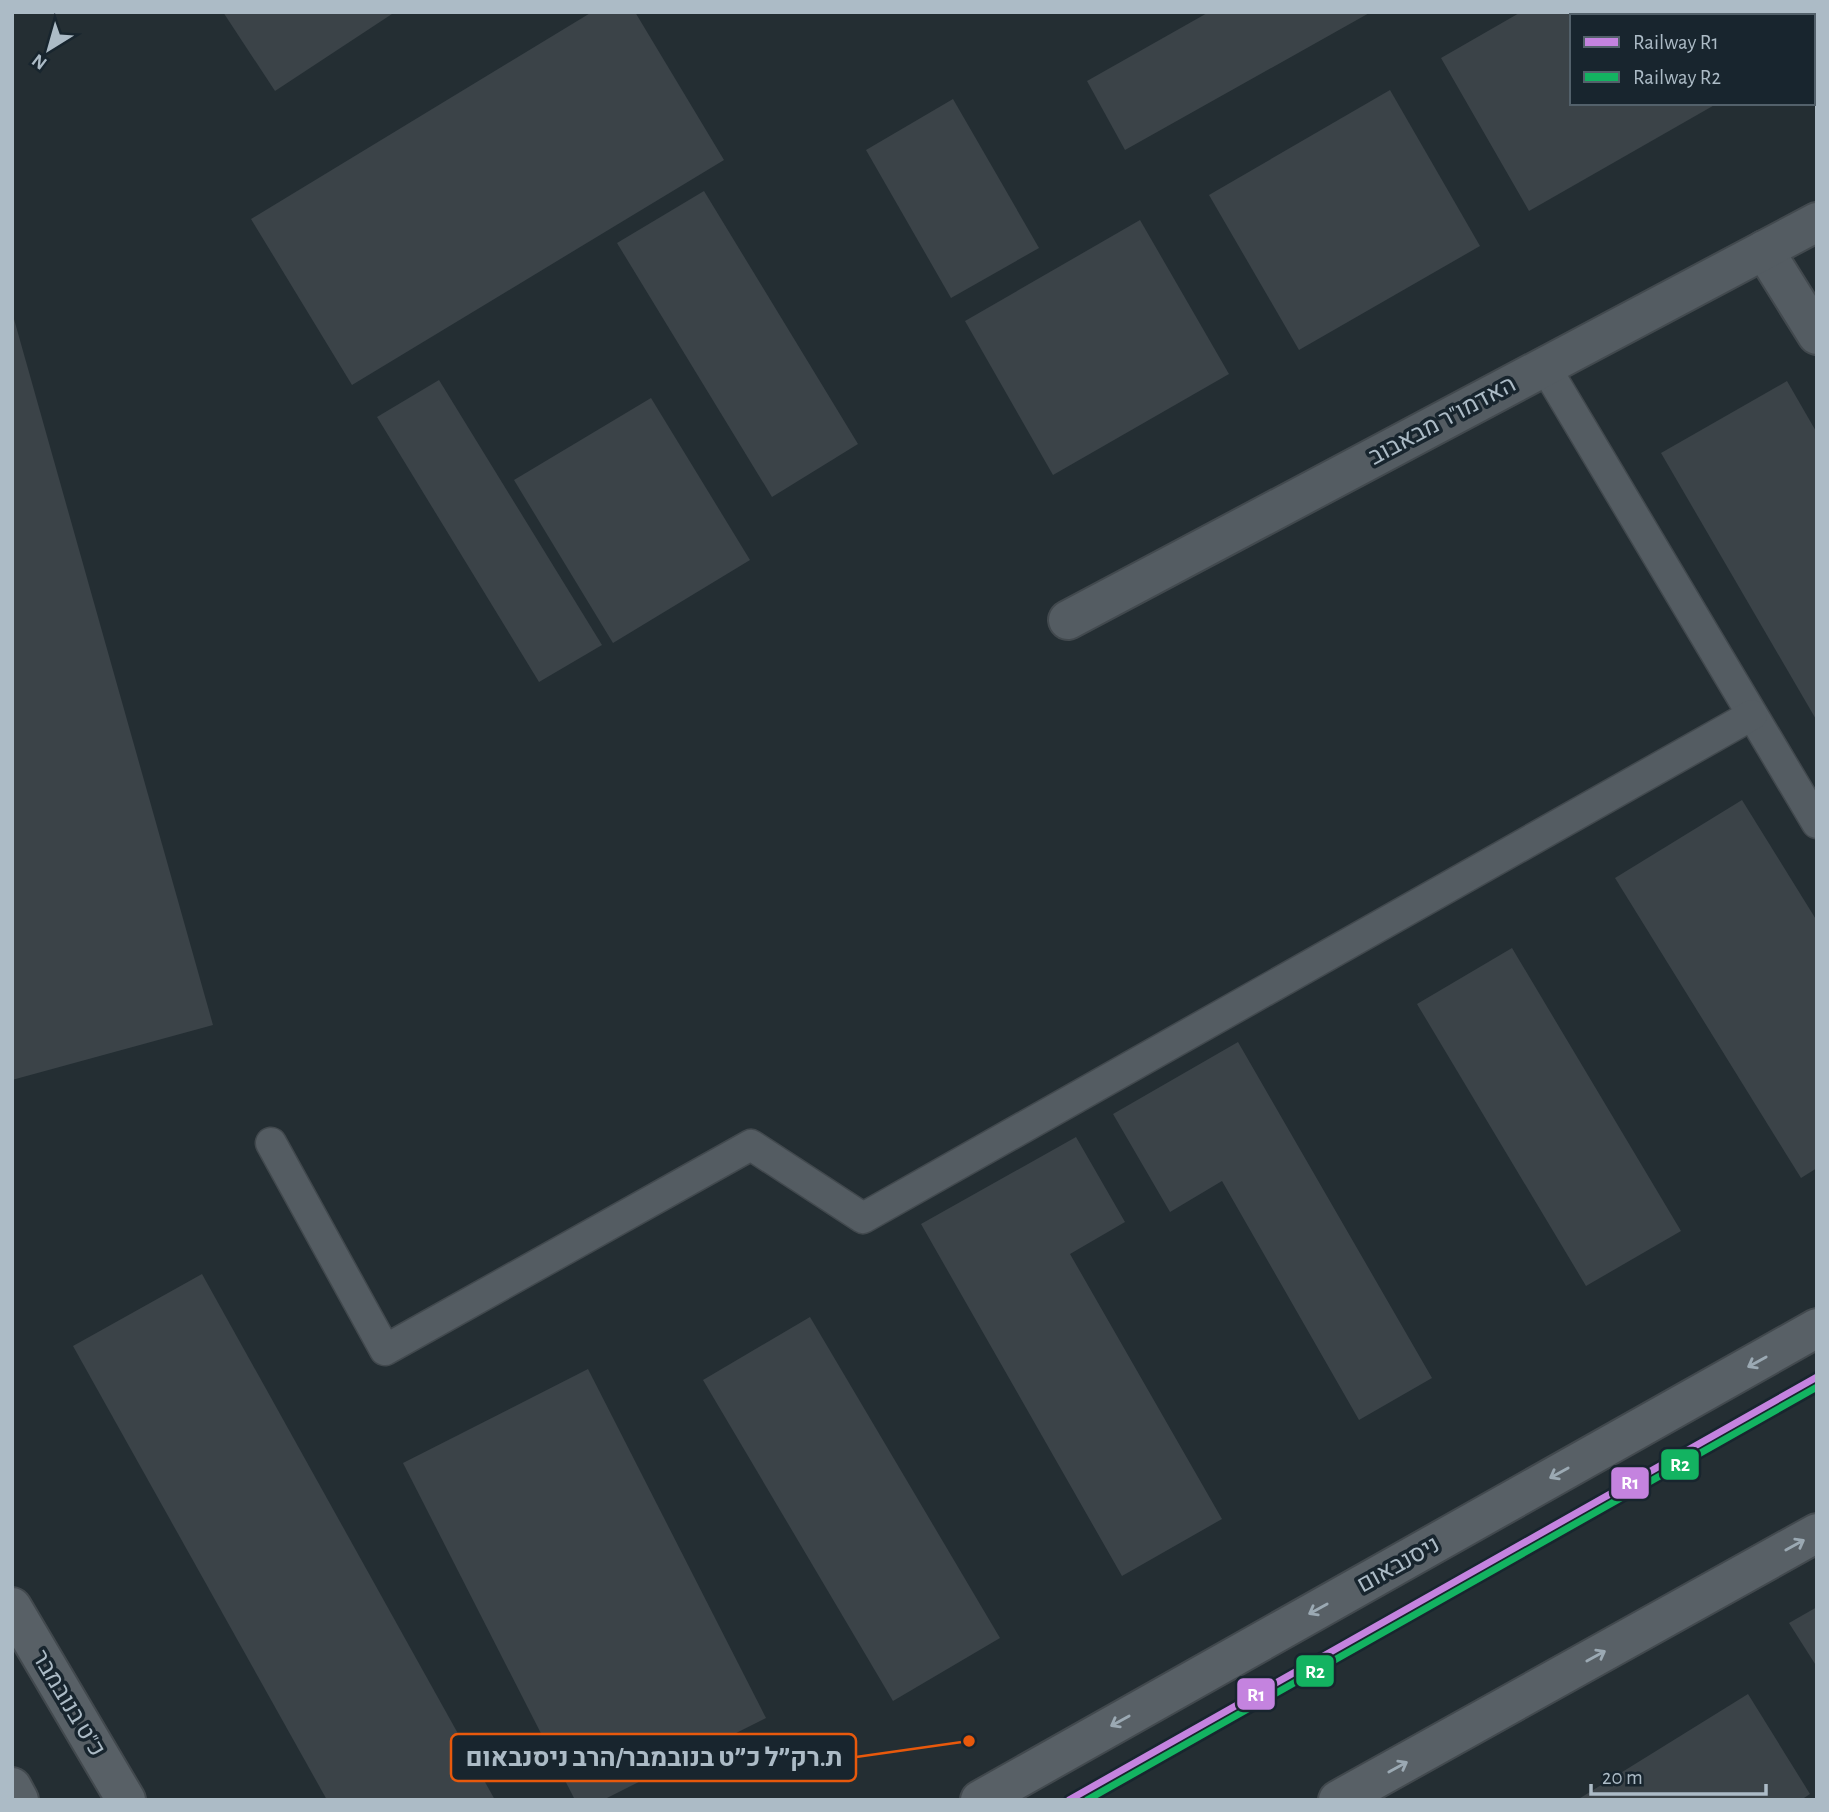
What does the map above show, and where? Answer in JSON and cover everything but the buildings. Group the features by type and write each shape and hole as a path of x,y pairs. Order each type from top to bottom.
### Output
{"main road":[{"name":"ניסנבאום","path":"980,1800 1817,1328"},
{"path":"1338,1800 1817,1533"},
{"name":"כ\"ט בנובמבר","path":"12,1607 126,1800"},
{"path":"12,1787 19,1800"}],"street":[{"name":"האדמו\"ר מבאבוב","path":"1069,620 1817,222"},
{"path":"1764,250 1817,335"}],"lane":[{"path":"1544,365 1817,823"},
{"path":"271,1143 386,1350 751,1145 863,1218 1752,715"}],"rail line":[{"name":"R1","path":"1069,1800 1817,1377"},
{"name":"R2","path":"1087,1800 1817,1387"}],"place":[{"name":"ת.רק״ל כ״ט בנובמבר/הרב ניסנבאום","path":"969,1741"}]}
